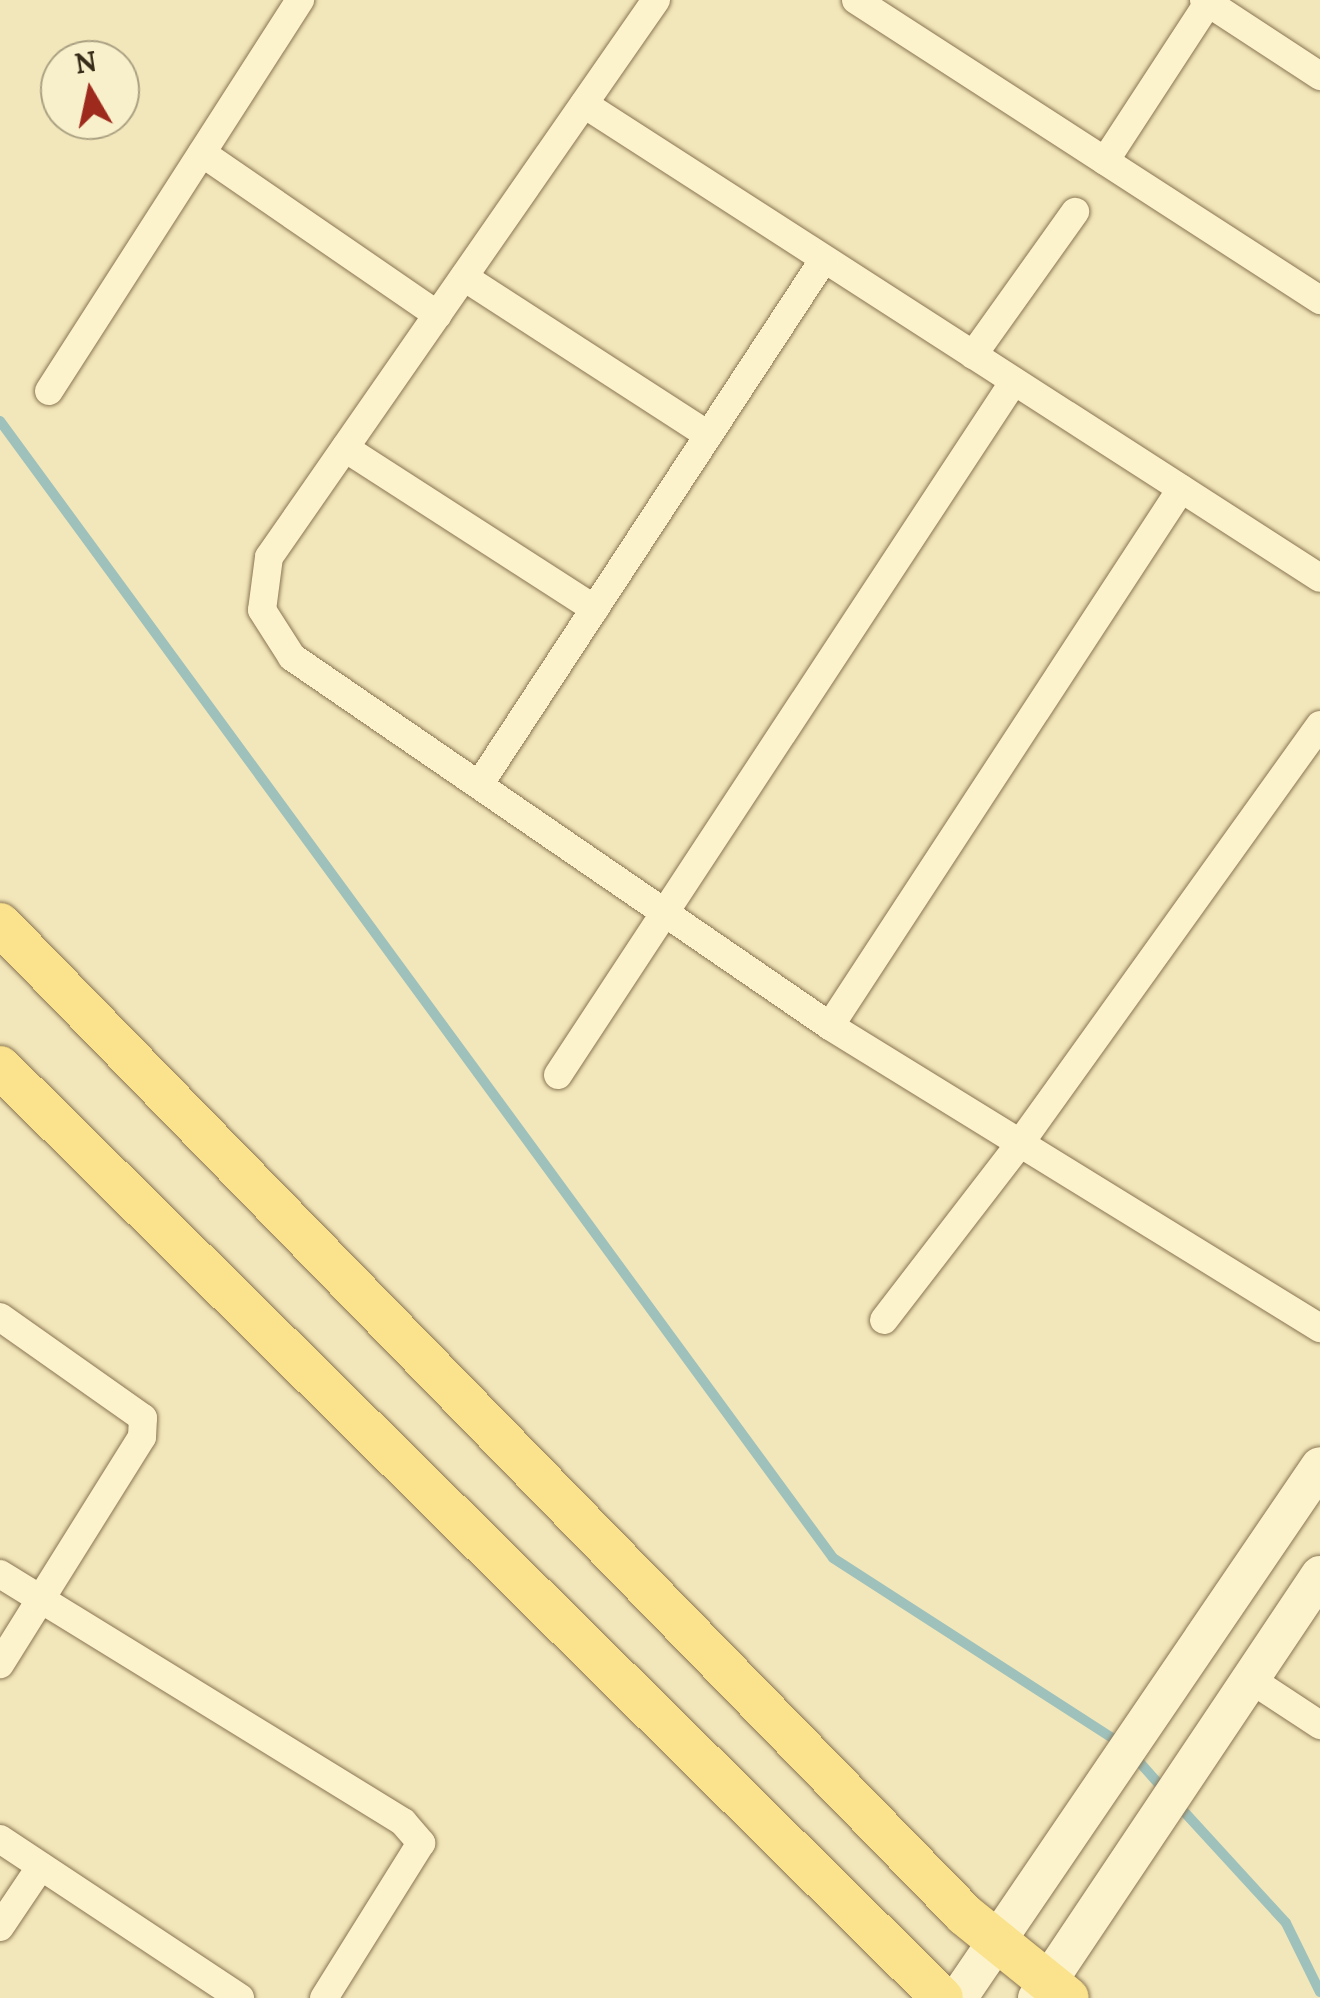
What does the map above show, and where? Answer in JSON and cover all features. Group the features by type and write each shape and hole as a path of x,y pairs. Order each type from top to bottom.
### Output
{"main road":[{"path":"0,924 1051,1993"},
{"path":"0,1067 942,1998"}],"street":[{"path":"49,390 300,0"},
{"path":"656,0 269,557 262,610 292,657 830,1026 1018,1146 1320,1328"},
{"path":"856,0 1320,300"},
{"path":"1105,162 1207,1 1320,76"},
{"path":"584,104 1320,578"},
{"path":"202,153 438,314"},
{"path":"974,355 1075,212"},
{"path":"479,785 824,258"},
{"path":"464,277 708,435"},
{"path":"558,1075 1014,381"},
{"path":"345,448 595,608"},
{"path":"830,1026 1181,489"},
{"path":"884,1320 1018,1146 1320,725"},
{"path":"0,1317 143,1418 142,1437 0,1664"},
{"path":"958,1998 1320,1466"},
{"path":"0,1574 403,1822 421,1842 324,1998"},
{"path":"1051,1993 1320,1575"},
{"path":"1250,1679 1320,1725"},
{"path":"0,1839 240,1998"},
{"path":"0,1927 41,1866"}],"waterway":[{"path":"0,421 833,1558 1122,1744"},
{"path":"1134,1756 1166,1792"},
{"path":"1177,1804 1286,1923 1320,1992"}]}
